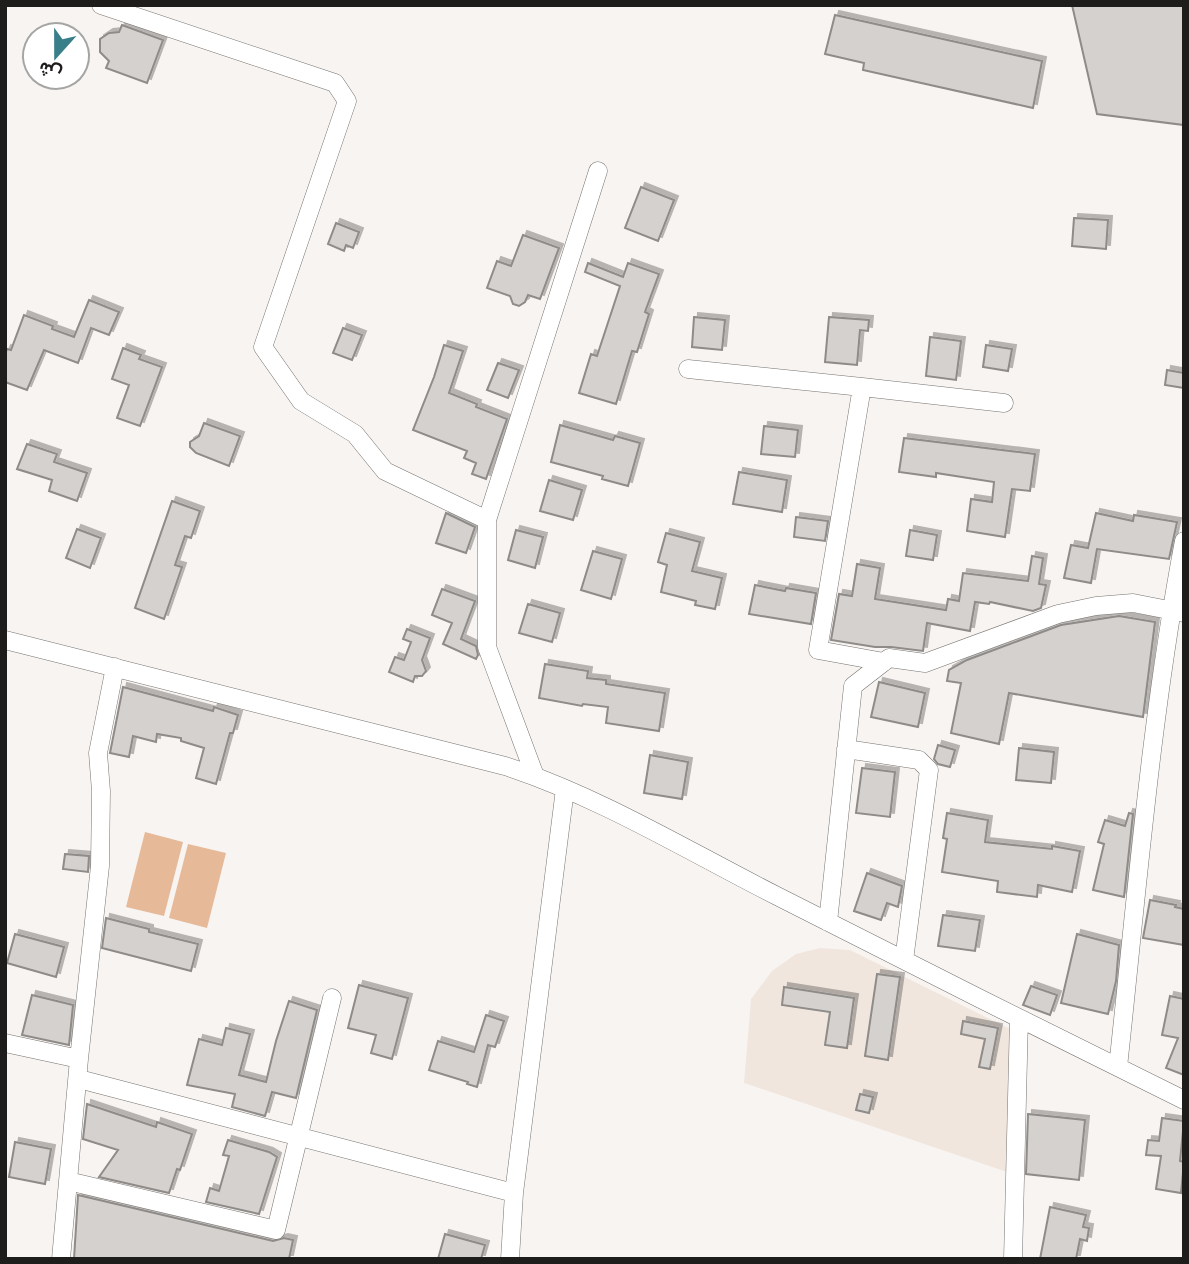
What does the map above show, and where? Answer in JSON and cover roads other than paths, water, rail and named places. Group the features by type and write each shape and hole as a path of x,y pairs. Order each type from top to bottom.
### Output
{"street":[{"path":"101,5 335,83 347,101 263,347 301,401 355,434 385,471 487,520"},
{"path":"535,776 487,647 487,520 598,171"},
{"path":"688,369 1004,403"},
{"path":"862,387 818,650 884,662"},
{"path":"1118,1067 1157,712 1177,611 1184,541"},
{"path":"828,922 853,686 889,658 925,663 1058,614 1096,606 1133,603 1177,611"},
{"path":"5,640 492,762 535,776 1184,1100"},
{"path":"61,1259 100,866 102,791 98,753 115,667"},
{"path":"846,749 919,760 929,770 904,960"},
{"path":"510,1259 514,1193 565,789"},
{"path":"68,1181 276,1230 332,998"},
{"path":"1013,1259 1019,1018"},
{"path":"5,1043 79,1059"},
{"path":"79,1079 514,1193"}]}
